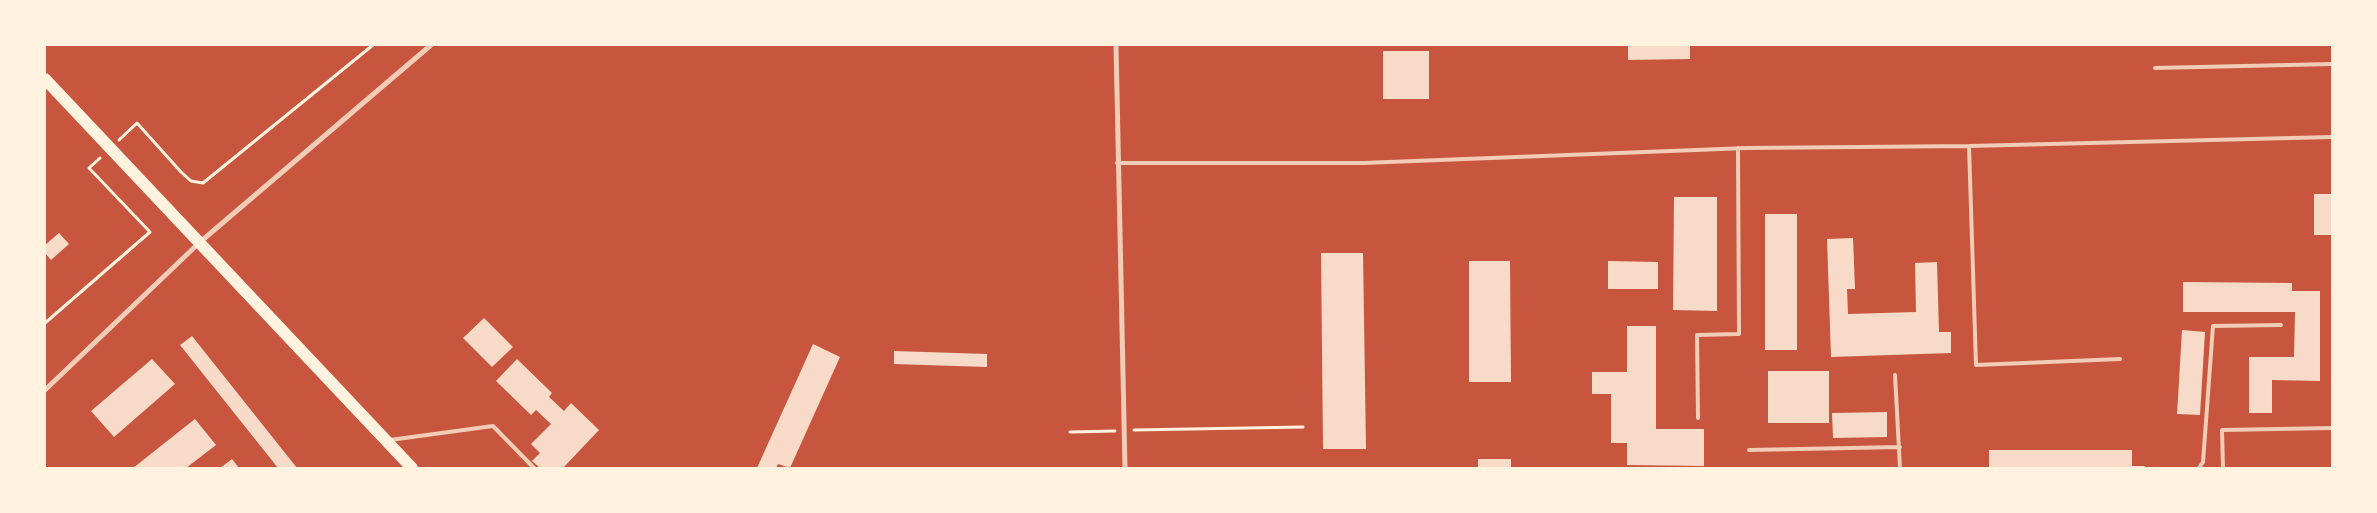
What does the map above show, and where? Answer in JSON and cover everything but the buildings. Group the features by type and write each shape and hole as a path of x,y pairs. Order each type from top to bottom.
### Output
{"highway":[{"path":"45,79 412,468"}],"street":[{"path":"45,390 199,243 431,45"},
{"path":"1116,45 1117,163 1125,468"}],"lane":[{"path":"2155,68 2332,64"},
{"path":"1117,163 1363,163 1738,148 1969,146 2332,137"},
{"path":"1969,146 1976,365 2120,359"},
{"path":"1698,418 1697,335 1739,334 1738,148"},
{"path":"2199,468 2203,462 2213,326 2282,325"},
{"path":"1896,375 1900,468"},
{"path":"386,441 493,426 534,468"},
{"path":"2223,468 2222,430 2332,428"},
{"path":"1749,450 1900,447"}],"path":[{"path":"136,123 191,181 203,183 373,45"},
{"path":"45,323 150,232 89,168"},
{"path":"1070,432 1303,427"}]}
